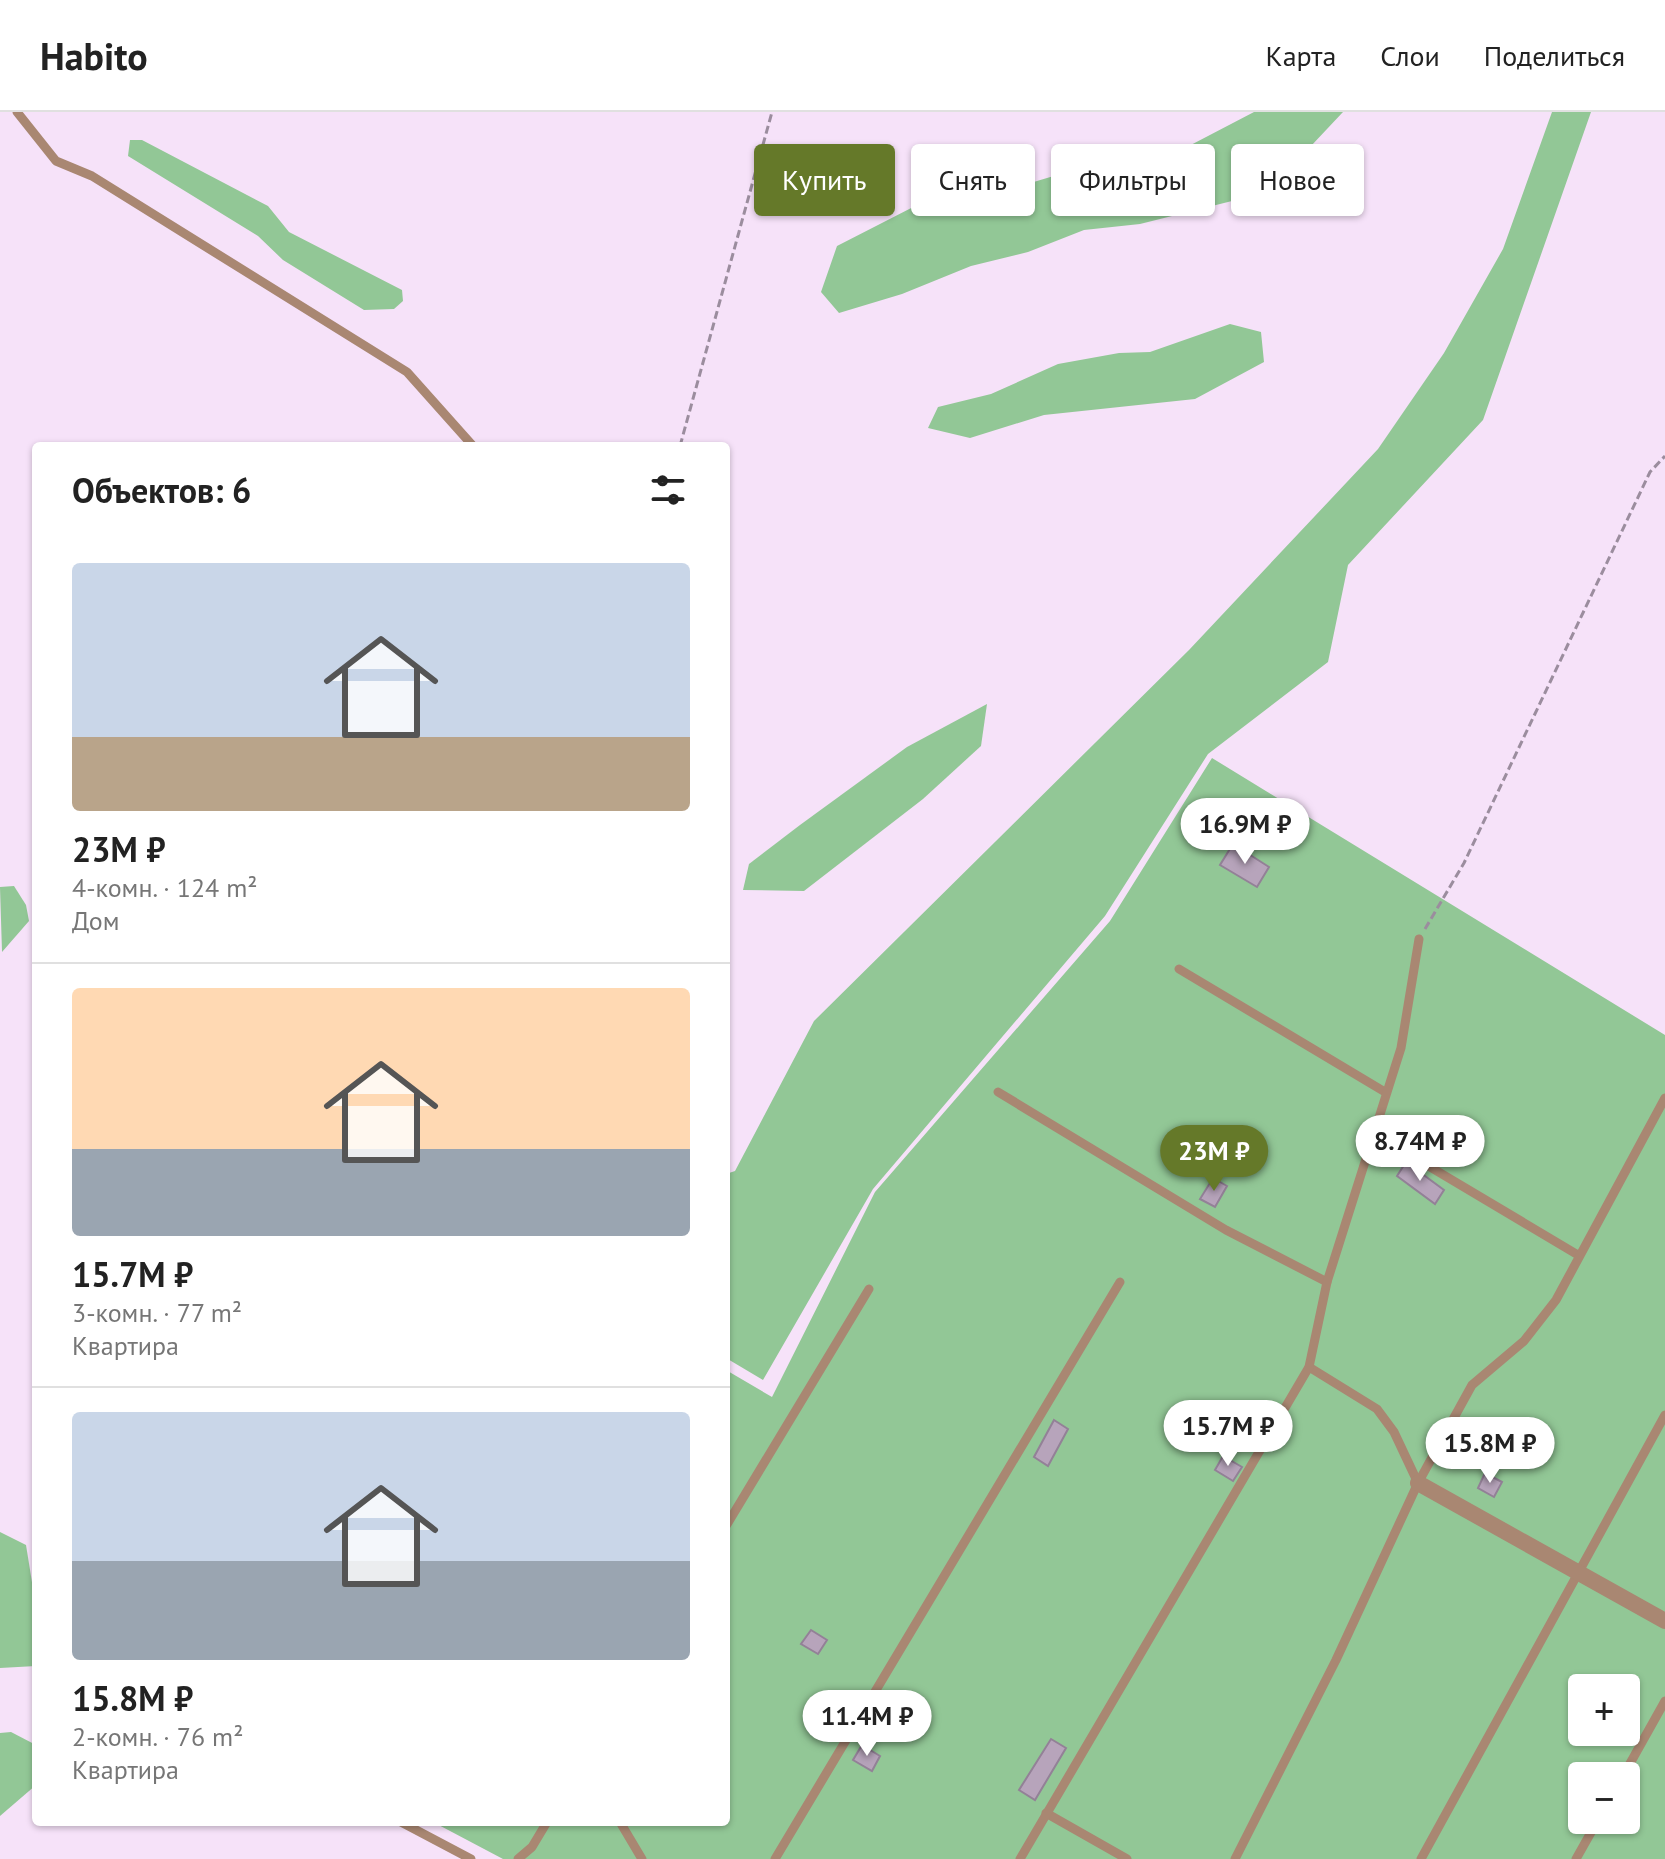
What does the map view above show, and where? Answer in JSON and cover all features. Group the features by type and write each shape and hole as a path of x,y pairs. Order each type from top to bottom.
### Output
{"street":[{"path":"1418,1483 1665,1621"}],"lane":[{"path":"17,112 56,161 92,176 407,372 469,442"},
{"path":"1020,1859 1309,1367 1327,1282 1401,1048 1419,939"},
{"path":"1179,969 1385,1092"},
{"path":"998,1092 1226,1230 1327,1282"},
{"path":"1235,1859 1336,1660 1418,1483 1472,1385 1524,1341 1556,1300 1665,1098"},
{"path":"1373,1133 1578,1255"},
{"path":"775,1859 1120,1282"},
{"path":"730,1519 869,1289"},
{"path":"1309,1367 1377,1409 1394,1432 1418,1483"},
{"path":"1421,1859 1665,1415"},
{"path":"1631,1762 1665,1701"},
{"path":"1046,1813 1127,1859"},
{"path":"409,1826 471,1859"},
{"path":"518,1859 532,1847 545,1826"},
{"path":"622,1826 642,1859"},
{"path":"1576,1859 1590,1834"}],"path":[{"path":"681,442 772,112"},
{"path":"1419,939 1464,863 1650,472 1665,456"}],"green space":[{"path":"1254,112 1343,112 1313,144 1231,144 1231,201 1215,205 1215,144 1193,144"},
{"path":"1552,112 1591,112 1483,420 1348,565 1328,662 1208,754 1105,916 873,1189 763,1380 730,1360 730,1173 735,1171 814,1021 1189,650 1378,449 1444,353 1503,249"},
{"path":"130,140 142,140 268,206 289,232 402,290 403,301 394,309 364,310 283,260 258,236 128,156"},
{"path":"1051,177 1051,216 1172,216 1140,224 1084,230 1028,252 971,266 902,294 839,313 821,292 837,246 911,208 911,216 1035,216 1035,182"},
{"path":"1230,324 1261,332 1264,362 1195,399 1044,415 970,438 928,428 938,407 991,394 1058,364 1119,353 1150,352"},
{"path":"987,704 981,746 923,799 804,891 743,890 749,864 800,825 907,747"},
{"path":"1212,758 1665,1035 1665,1859 503,1859 441,1826 730,1826 730,1372 772,1397 875,1192 1110,921"},
{"path":"14,886 26,905 29,921 2,952 0,887"},
{"path":"0,1532 26,1545 32,1582 32,1666 0,1668"},
{"path":"11,1732 32,1743 32,1788 0,1816 0,1733"}],"building":[{"path":"1233,844 1269,867 1257,887 1220,865"},
{"path":"1432,1122 1446,1131 1430,1158 1416,1150"},
{"path":"1406,1162 1444,1190 1435,1204 1397,1176"},
{"path":"1213,1178 1227,1186 1215,1207 1200,1199"},
{"path":"1054,1420 1068,1429 1048,1466 1034,1457"},
{"path":"1223,1456 1242,1467 1233,1481 1215,1470"},
{"path":"1485,1473 1502,1482 1494,1497 1478,1488"},
{"path":"811,1630 827,1640 818,1654 801,1644"},
{"path":"1051,1739 1066,1748 1035,1800 1019,1790"},
{"path":"862,1745 880,1756 872,1771 853,1760"}]}
